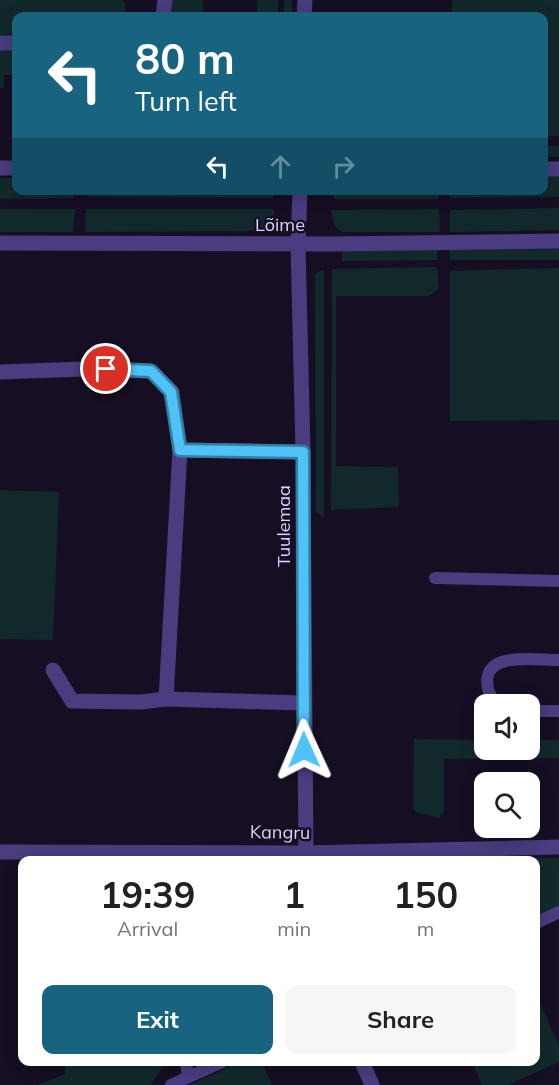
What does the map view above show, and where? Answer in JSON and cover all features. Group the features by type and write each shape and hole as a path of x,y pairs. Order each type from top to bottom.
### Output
{"street":[{"name":"Tuulemaa","path":"300,195 298,244 303,452 305,856"},
{"name":"Lõime","path":"0,243 298,244 559,241"},
{"path":"0,372 83,369 151,371 171,392 180,450 166,699"},
{"path":"180,450 303,452"},
{"path":"53,670 72,701 141,702 166,699 303,703"},
{"name":"Kangru","path":"333,856 559,848"},
{"name":"Kangru","path":"0,852 230,856"},
{"path":"364,1066 372,1085"}],"lane":[{"path":"435,578 559,581"},
{"path":"488,694 486,680 492,668 505,661 559,660"},
{"path":"540,711 559,711"},
{"path":"540,921 559,912"},
{"path":"187,1066 188,1077"},
{"path":"171,1085 213,1066"}],"green space":[{"path":"0,0 122,0 125,3 125,12 12,12 12,34 0,35"},
{"path":"171,0 203,0 203,12 170,12"},
{"path":"257,0 278,0 278,12 257,12"},
{"path":"284,0 292,0 292,12 284,12"},
{"path":"452,0 559,0 559,136 548,136 548,12 452,12"},
{"path":"12,47 12,75 4,75 4,88 0,88 0,48"},
{"path":"548,146 559,146 559,157 548,157"},
{"path":"548,176 559,176 559,197 450,198 450,195 548,195"},
{"path":"0,178 12,178 12,195 74,195 74,198 0,199"},
{"path":"88,195 273,195 273,198 88,197"},
{"path":"334,195 439,195 439,199 334,199"},
{"path":"559,208 559,230 450,232 450,210"},
{"path":"0,209 75,209 73,232 0,232"},
{"path":"86,209 272,209 275,212 268,231 85,232"},
{"path":"439,209 440,232 341,232 335,226 331,210"},
{"path":"559,249 559,260 450,260 449,250"},
{"path":"437,250 437,260 342,261 342,251"},
{"path":"437,267 439,288 429,296 336,296 336,466 398,467 399,507 331,510 332,269"},
{"path":"559,268 559,420 450,421 450,271"},
{"path":"324,270 324,518 316,512 315,273"},
{"path":"0,490 59,492 53,640 0,639"},
{"path":"414,739 474,740 474,759 444,759 444,813 441,813 440,818 416,812 413,808"},
{"path":"540,740 559,740 559,758 540,758"},
{"path":"540,858 559,858 559,909 540,917"},
{"path":"540,1003 559,1046 559,1062 508,1085 482,1085 474,1066 540,1066"},
{"path":"65,1066 164,1066 150,1085 38,1085 65,1074"},
{"path":"231,1066 264,1066 272,1085 189,1085"}],"route":[{"path":"106,369 151,371 171,392 180,450 303,452 304,750"}]}
